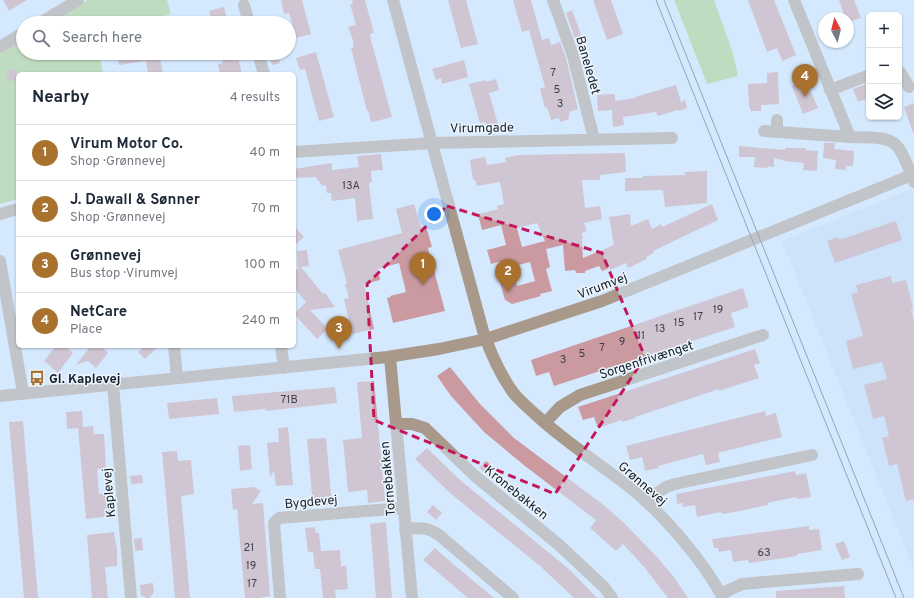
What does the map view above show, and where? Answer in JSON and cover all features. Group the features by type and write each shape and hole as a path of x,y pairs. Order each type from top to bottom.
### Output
{"street":[{"path":"52,16 78,0"},
{"name":"Grønnevej","path":"393,0 486,339 494,361 512,392 545,423 632,490 665,521 695,556 722,596"},
{"name":"Baneledet","path":"553,0 573,56 594,139"},
{"path":"794,0 850,137"},
{"path":"244,5 247,16"},
{"path":"0,47 16,37"},
{"path":"260,60 263,72"},
{"path":"902,75 909,87"},
{"path":"830,90 866,76"},
{"path":"764,131 777,126 850,137 883,139 896,144 913,177"},
{"name":"Virumgade","path":"296,152 432,143 672,138"},
{"name":"Virumvej","path":"0,396 390,357 486,339 524,328 602,301 913,177"},
{"path":"0,214 16,209"},
{"path":"0,261 23,393"},
{"name":"Sorgenfrivænget","path":"545,423 560,407 580,395 763,335"},
{"path":"174,348 177,378"},
{"path":"282,348 284,368"},
{"name":"Tornebakken","path":"390,357 412,598"},
{"name":"Kaplevej","path":"113,385 131,598"},
{"name":"Kronebakken","path":"396,424 412,424 425,428 475,476 563,548 604,587 612,598"},
{"path":"645,501 666,487 675,484 812,454"},
{"name":"Bygdevej","path":"280,598 274,523 279,518 404,508"},
{"path":"405,529 430,529 513,598"},
{"path":"722,596 742,584 858,574"}],"highlighted area":[{"path":"447,206 602,253 645,357 555,494 374,420 367,284"}],"shaded area":[{"path":"914,188 914,570 782,241"}],"green space":[{"path":"88,0 167,0 171,14 164,16 62,16"},
{"path":"674,0 714,0 733,53 738,76 707,84"},
{"path":"16,44 16,60 100,60 103,72 16,72 16,200 0,204 0,54"}],"building":[{"path":"3,0 27,0 9,11"},
{"path":"281,0 302,0 311,34 296,38 296,16 290,16 289,13 284,14"},
{"path":"352,0 365,0 374,33 370,34 371,40 392,117 373,122 371,122 368,110 367,111 351,48 353,48 354,43 348,27 356,25 350,4 353,4"},
{"path":"448,0 466,0 478,44 461,48"},
{"path":"513,0 531,0 542,40 549,38 551,45 560,42 566,58 578,109 569,112 569,119 560,122 559,118 551,120 547,107 545,108 540,89 545,87 529,30 522,32"},
{"path":"593,0 611,0 623,34 607,40"},
{"path":"748,0 774,0 796,55 782,61 777,48 767,52"},
{"path":"839,0 854,0 861,18 854,20 854,12 843,12"},
{"path":"224,7 226,16 210,16 209,11"},
{"path":"572,10 585,46 578,48 566,13"},
{"path":"316,52 334,117 319,121 305,69 300,70 296,58"},
{"path":"118,60 160,60 163,72 148,72 146,61 119,65"},
{"path":"222,60 239,60 242,72 220,72 218,64 223,63"},
{"path":"271,60 279,60 280,63 272,65"},
{"path":"464,60 468,77 442,84 441,78 436,80 432,69"},
{"path":"15,69 16,80 9,82 6,72"},
{"path":"778,72 779,104 761,105 761,111 751,111 749,105 748,84 767,83 767,73"},
{"path":"496,79 499,90 489,93 498,124 487,127 485,122 480,123 469,84"},
{"path":"806,80 818,108 803,114 792,86"},
{"path":"866,84 866,99 858,102 853,89"},
{"path":"676,85 681,102 685,100 687,108 679,111 678,110 658,116 656,112 623,117 624,125 613,127 612,110 598,111 597,95 615,94 615,101 635,98"},
{"path":"914,103 914,132 913,133 904,107"},
{"path":"824,143 835,143 834,149 854,151 853,166 846,166 846,170 835,169 836,160 823,158"},
{"path":"739,146 785,150 785,148 806,148 806,150 818,151 817,171 803,170 804,163 774,158 774,167 754,167 755,157 739,157"},
{"path":"625,153 626,172 600,175 600,180 582,180 585,208 600,206 602,219 584,223 587,231 582,233 583,258 614,245 609,217 630,214 631,226 648,219 652,229 661,224 662,227 712,204 718,220 653,251 654,253 646,257 647,259 628,268 626,263 610,270 610,268 602,271 599,266 585,271 585,273 576,273 575,270 565,271 563,245 546,249 550,267 546,269 552,291 540,294 541,296 512,304 505,300 499,279 514,274 517,286 535,281 530,262 511,267 509,259 491,264 487,250 506,245 501,225 482,230 478,214 498,209 497,206 504,204 500,182 477,186 475,180 473,180 470,160 485,157 487,165 506,162 505,158 518,155","holes":["537,223 545,241 522,247 517,228"]},
{"path":"381,154 383,170 371,171 372,182 369,183 373,219 357,221 355,198 332,201 331,193 327,193 326,185 323,186 315,177 296,178 296,169 332,163 332,170 359,167 357,156"},
{"path":"707,171 707,203 665,207 663,190 625,191 625,178 685,175 685,172"},
{"path":"414,204 421,227 426,226 432,247 428,248 445,311 393,323 387,298 406,292 399,263 378,269 380,280 364,284 374,329 352,334 344,299 349,298 345,284 347,284 338,250 402,233 396,209"},
{"path":"896,221 902,240 835,263 827,241 838,237 839,240"},
{"path":"296,228 304,237 296,244"},
{"path":"307,250 309,266 301,267 323,294 325,293 335,307 310,310 328,329 317,339 296,316 296,312 306,302 296,290 296,270 300,267 298,268 297,251"},
{"path":"891,276 892,283 906,280 913,308 911,309 914,322 914,499 906,501 897,464 889,466 882,438 889,436 884,416 873,419 864,385 887,379 882,362 853,369 846,341 863,336 851,294 858,292 856,285"},
{"path":"743,288 749,307 731,313 735,327 554,386 549,372 536,376 531,360"},
{"path":"54,348 67,348 73,353 58,373 44,361"},
{"path":"89,348 103,348 108,353 96,368 88,361 76,365"},
{"path":"143,348 157,348 145,359 138,352"},
{"path":"755,349 760,363 754,365 759,378 719,391 719,389 635,417 636,418 622,422 622,420 598,428 594,417 583,420 578,407"},
{"path":"450,367 480,404 514,438 605,506 623,522 657,557 673,576 688,598 668,598 645,568 623,544 616,551 590,528 596,520 525,466 484,432 451,396 437,376"},
{"path":"374,381 385,501 368,503 367,490 348,492 343,440 362,438 357,382"},
{"path":"335,387 337,403 266,411 265,409 234,412 232,396"},
{"path":"217,398 219,414 169,419 167,403"},
{"path":"82,411 83,427 93,426 94,434 104,434 106,468 97,469 99,494 111,493 112,516 86,519 78,428 67,429 66,412"},
{"path":"765,411 766,416 776,413 782,437 718,453 720,462 706,465 703,454 645,471 642,457 630,460 626,446"},
{"path":"23,421 38,598 24,598 9,422"},
{"path":"288,427 293,485 276,486 274,471 270,477 267,443 279,442 278,428"},
{"path":"326,438 332,505 313,506 307,439"},
{"path":"250,445 252,469 240,471 238,446"},
{"path":"427,448 460,480 569,569 597,598 574,598 540,566 450,493 415,459"},
{"path":"177,451 178,461 191,460 194,494 181,496 190,598 175,598 162,452"},
{"path":"486,461 494,468 487,475 479,468"},
{"path":"795,471 796,475 806,473 811,497 797,499 796,497 735,512 722,514 721,512 697,517 695,505 683,507 682,503 677,504 676,494"},
{"path":"142,475 143,483 131,484 130,476"},
{"path":"254,487 261,491 252,504 263,503 270,596 245,598 237,509 233,510 231,489"},
{"path":"433,505 442,513 436,520 427,512"},
{"path":"386,522 392,598 376,598 370,524"},
{"path":"809,526 809,530 819,529 822,550 797,554 797,556 749,563 748,560 733,562 731,550 719,552 718,548 714,548 712,539"},
{"path":"315,527 316,533 319,533 321,551 340,550 341,566 346,566 348,589 335,590 336,598 323,598 320,569 315,569 313,552 308,552 305,528"},
{"path":"114,532 117,549 117,566 105,567 108,598 92,598 87,535"},
{"path":"142,538 143,550 135,551 134,539"},
{"path":"844,541 850,557 842,560 835,544"},
{"path":"435,548 494,598 468,598 423,560"},
{"path":"153,583 154,592 150,598 146,598 141,595 140,585"},
{"path":"844,586 845,598 776,598 776,591"}],"tram line":[{"path":"656,0 896,598"},
{"path":"664,0 904,598"}],"place":[{"name":"NetCare","path":"805,97"},
{"name":"Virum Motor Co.","path":"423,285"},
{"name":"J. Dawall & Sønner","path":"508,292"},
{"name":"Grønnevej","path":"339,349"},
{"name":"Gl. Kaplevej","path":"37,378"}]}
